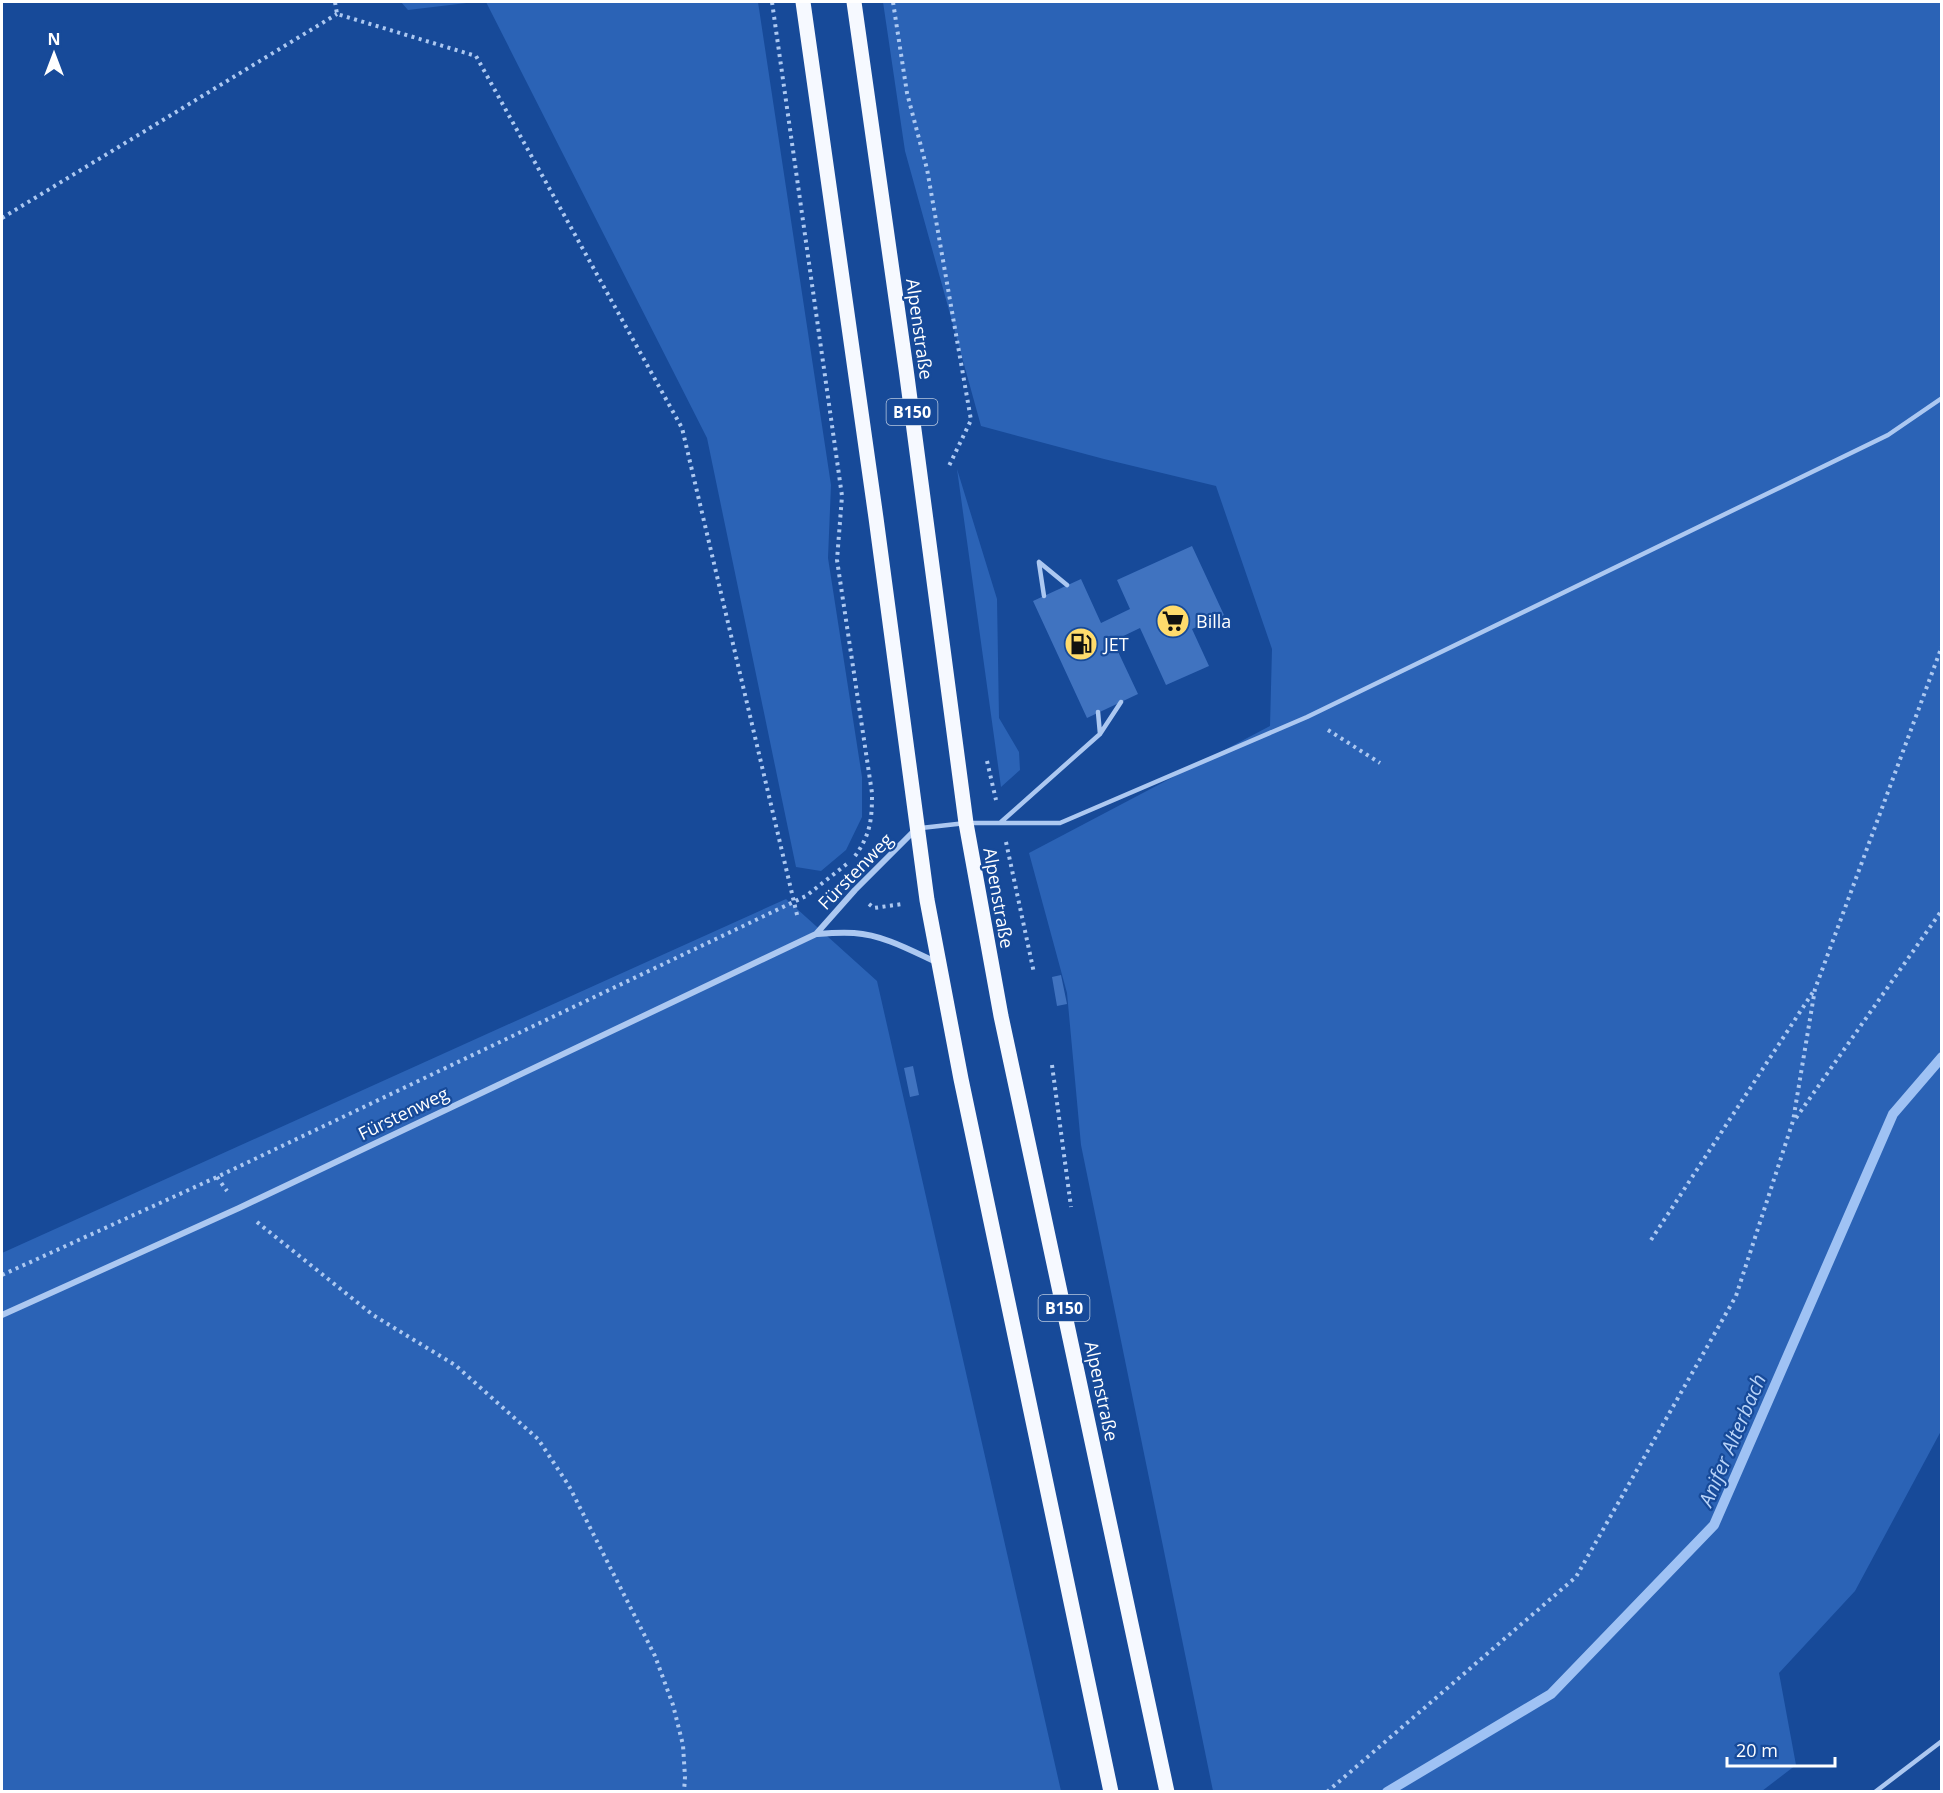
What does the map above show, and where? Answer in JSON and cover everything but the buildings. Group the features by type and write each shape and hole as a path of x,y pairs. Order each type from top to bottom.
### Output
{"main road":[{"name":"B150","path":"803,2 876,518 917,829 939,963 961,1079 1112,1791"},
{"name":"Alpenstraße","path":"854,2 906,369 966,823 1001,1016 1167,1791"}],"street":[{"name":"Fürstenweg","path":"816,934 855,890 917,829"},
{"name":"Fürstenweg","path":"2,1315 239,1208 816,934 856,933 878,938 939,963"}],"lane":[{"path":"917,829 966,823 1060,823 1307,717 1888,435 1941,398"},
{"path":"1044,596 1039,562 1067,585"},
{"path":"1001,822 1100,734 1121,702"},
{"path":"1098,712 1100,734"},
{"path":"1875,1791 1941,1741"}],"path":[{"path":"335,2 337,14"},
{"path":"2,1275 217,1177 806,896 854,858 866,841 872,818 872,793 837,560 842,496 772,2"},
{"path":"893,2 907,93 927,169 971,420 948,466 949,478"},
{"path":"2,218 337,14 476,56 682,428 793,902 804,939"},
{"path":"1327,1791 1576,1577 1736,1296 1793,1121 1815,989 1941,646"},
{"path":"1307,717 1380,763"},
{"path":"986,760 1034,973"},
{"path":"1793,1121 1941,910"},
{"path":"1651,1240 1815,989"},
{"path":"239,1208 373,1315 455,1365 538,1439 569,1486 655,1656 673,1705 683,1745 684,1791"}],"shaded area":[{"path":"401,2 475,2 408,10"},
{"path":"486,2 758,2 831,485 828,558 862,777 862,817 846,850 821,871 796,867 707,438"},
{"path":"883,2 1941,2 1941,1431 1855,1591 1779,1673 1796,1765 1762,1791 1213,1791 1081,1145 1067,993 1029,853 1270,726 1272,649 1216,486 981,426 905,151"},
{"path":"957,469 997,599 999,718 1019,752 1020,770 1001,787"},
{"path":"786,899 877,981 1061,1791 2,1791 2,1253"}],"waterway":[{"name":"Anifer Alterbach","path":"1387,1792 1551,1694 1714,1525 1893,1114 1942,1057"}],"place":[{"name":"Billa","path":"1173,621"},
{"name":"JET","path":"1081,644"}]}
